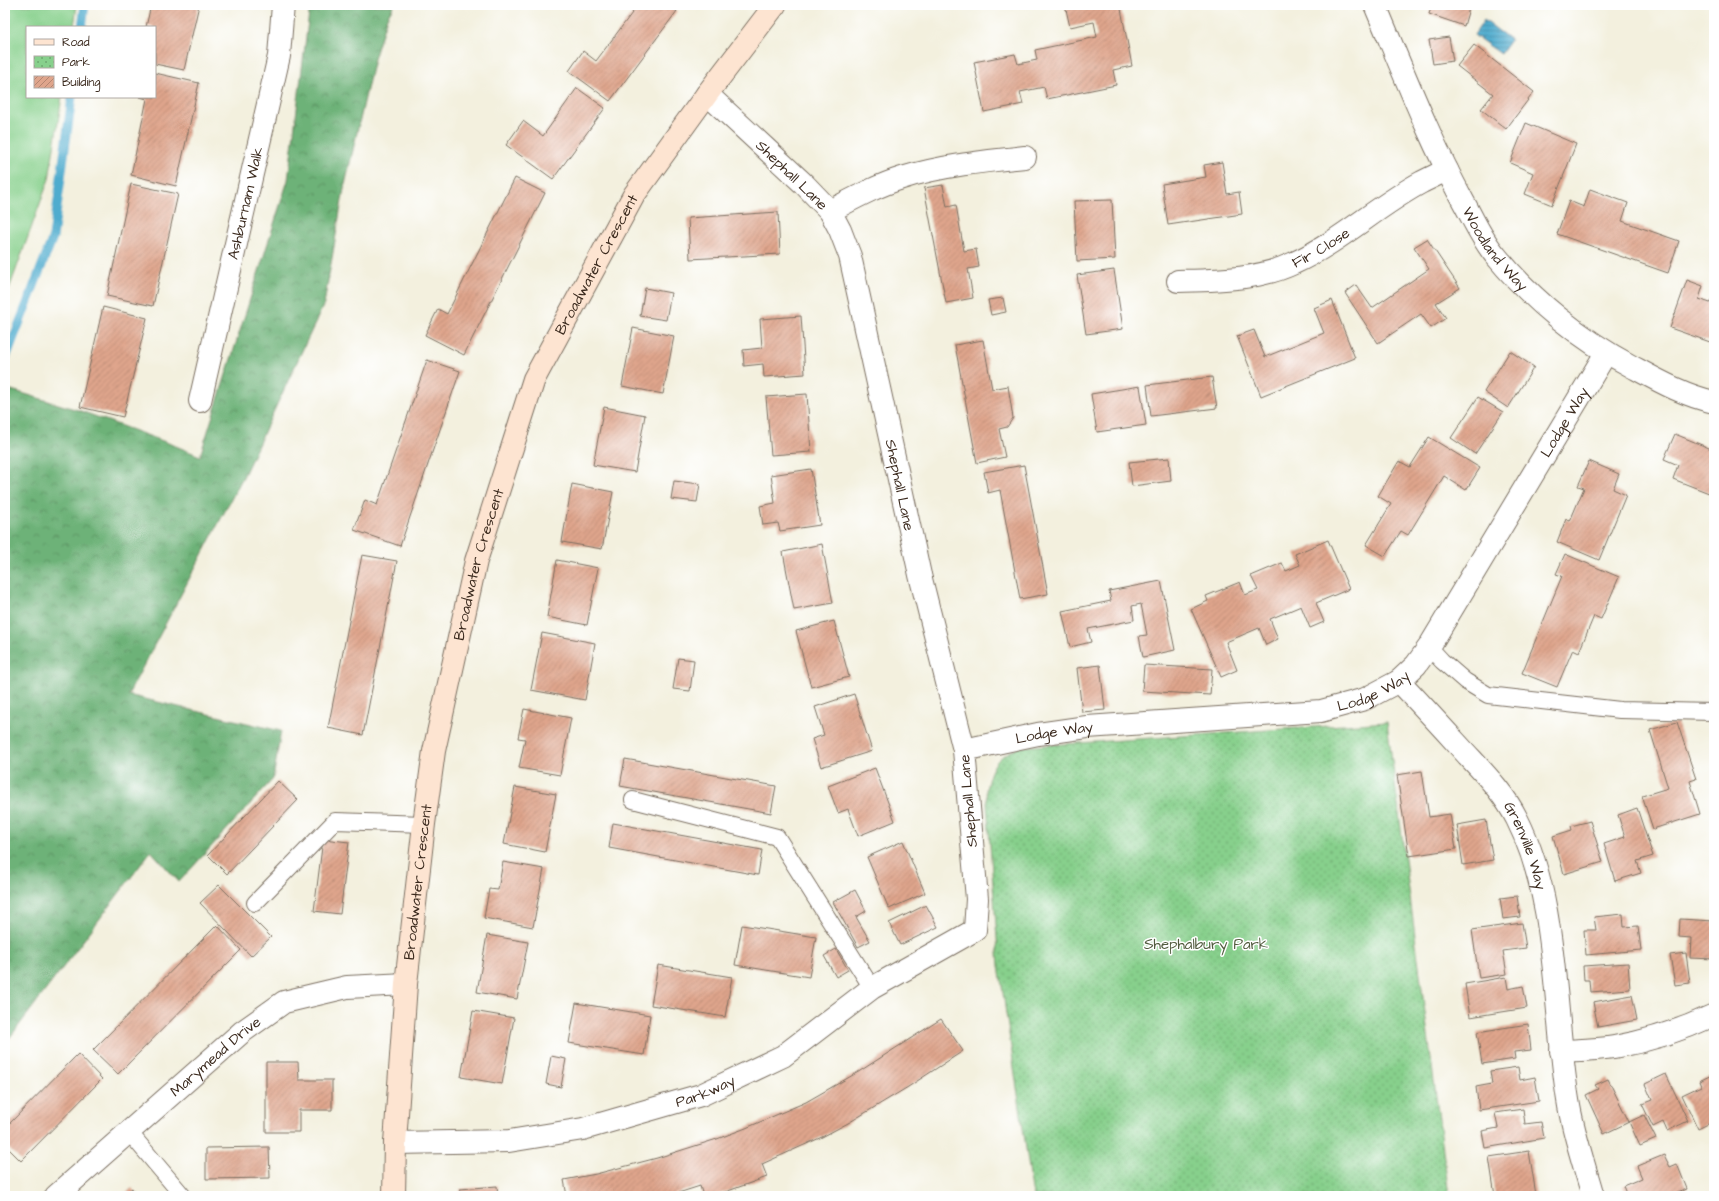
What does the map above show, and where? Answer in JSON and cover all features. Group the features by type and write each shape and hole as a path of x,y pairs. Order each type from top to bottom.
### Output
{"street":[{"name":"Ashburnam Walk","path":"200,401 279,56 284,5"},
{"name":"Broadwater Crescent","path":"394,1196 395,1143 406,984 434,750 476,562 534,379 634,195 707,94 775,5"},
{"name":"Woodland Way","path":"1375,5 1447,170 1475,223 1495,255 1522,285 1552,312 1606,353 1661,382 1714,402"},
{"name":"Shephall Lane","path":"707,94 804,184 830,212 840,230 850,256 920,575 964,750 977,899 975,930"},
{"path":"830,212 869,191 902,178 974,162 1025,157"},
{"name":"Fir Close","path":"1178,280 1210,280 1246,276 1271,271 1293,264 1322,249 1417,185 1447,170"},
{"name":"Lodge Way","path":"964,750 1038,734 1087,727 1321,711 1366,699 1399,681 1416,665 1429,647 1606,353"},
{"name":"Grenville Way","path":"1399,681 1499,789 1517,819 1538,876 1548,924 1568,1099 1575,1138 1593,1196"},
{"name":"Parkway","path":"395,1143 517,1140 583,1129 701,1095 784,1056 872,988 975,930"},
{"name":"Marymead Drive","path":"56,1196 242,1032 284,1002 347,987 406,984"},
{"path":"1562,1051 1613,1047 1641,1041 1675,1032 1714,1015"}],"lane":[{"path":"1429,647 1465,682 1488,695 1620,710 1714,712"},
{"path":"633,800 777,837 872,988"},
{"path":"255,904 334,821 424,824"},
{"path":"129,1132 183,1196"}],"green space":[{"path":"5,5 77,5 74,26 26,26 26,98 62,98 49,179 5,300"},
{"path":"310,5 394,5 387,17 374,59 344,189 324,304 244,475 128,695 281,731 273,779 179,882 151,851 5,1044 5,388 78,410 200,456 288,180"},
{"name":"Shephalbury Park","path":"1387,722 1449,1196 1033,1196 999,966 986,790 990,774 996,763 1005,754 1020,747"}],"water":[{"path":"1484,20 1511,40 1501,54 1474,35"}],"building":[{"path":"151,5 199,5 184,70 156,64 156,26 146,26"},
{"path":"638,5 676,5 673,9 677,11 610,101 569,71 583,51 596,61"},
{"path":"1065,5 1135,5 1121,9 1132,66 1113,70 1116,85 1047,99 1044,87 1020,92 1023,104 984,112 974,62 1015,54 1018,64 1037,60 1035,50 1097,37 1094,22 1070,27"},
{"path":"1432,5 1470,5 1464,26 1429,14"},
{"path":"1449,37 1453,61 1433,64 1429,40"},
{"path":"1474,45 1534,92 1506,129 1481,109 1493,94 1457,66"},
{"path":"156,73 199,83 176,186 131,175 147,99 144,98 156,98"},
{"path":"577,88 605,108 553,179 506,145 523,121 543,136"},
{"path":"1526,123 1576,144 1552,205 1525,194 1533,173 1510,163"},
{"path":"1222,162 1227,194 1239,192 1242,214 1168,225 1162,184 1206,177 1204,165"},
{"path":"515,178 545,193 464,355 425,335 438,309 447,314"},
{"path":"131,184 178,194 153,306 107,296"},
{"path":"943,185 947,207 956,205 964,251 976,249 979,267 968,269 973,298 946,303 924,188"},
{"path":"1590,189 1628,203 1622,221 1679,241 1668,273 1557,234 1569,201 1584,207"},
{"path":"1112,200 1115,259 1077,261 1074,201"},
{"path":"778,212 780,254 690,259 688,218"},
{"path":"1427,239 1460,288 1436,303 1446,318 1431,328 1421,314 1378,343 1345,293 1356,285 1372,308 1429,269 1414,247"},
{"path":"1114,270 1123,329 1086,334 1077,275"},
{"path":"1687,280 1703,286 1699,299 1710,303 1714,292 1713,343 1670,328"},
{"path":"645,288 671,293 666,320 640,316"},
{"path":"1003,298 1006,312 991,315 988,300"},
{"path":"1332,300 1355,358 1261,396 1237,336 1254,330 1265,357 1324,333 1314,308"},
{"path":"103,307 147,318 123,417 80,407"},
{"path":"801,316 805,374 764,377 763,364 744,366 743,350 762,348 760,319"},
{"path":"633,328 674,336 663,394 622,386"},
{"path":"983,340 992,389 1008,386 1013,418 1007,427 999,429 1005,457 977,463 955,345"},
{"path":"1510,351 1534,367 1508,408 1484,392"},
{"path":"427,360 460,371 400,546 354,530 365,500 377,505"},
{"path":"1212,377 1217,408 1151,416 1147,385"},
{"path":"1140,386 1146,425 1097,432 1091,394"},
{"path":"807,394 811,452 771,455 766,397"},
{"path":"1478,397 1503,412 1475,454 1451,438"},
{"path":"604,407 645,415 635,472 593,465"},
{"path":"1675,434 1714,450 1714,495 1673,479 1678,465 1664,459"},
{"path":"1429,437 1480,468 1466,490 1444,476 1408,535 1401,531 1385,556 1366,545 1391,504 1378,496 1399,461 1410,467"},
{"path":"1169,458 1171,481 1132,486 1129,462"},
{"path":"1589,461 1619,474 1613,489 1626,495 1599,560 1557,542 1566,519 1570,521 1584,488 1578,486"},
{"path":"1024,465 1048,594 1020,599 1000,490 988,493 984,472"},
{"path":"811,469 820,525 780,531 778,523 763,525 760,506 775,503 771,475"},
{"path":"674,481 700,484 697,502 671,499"},
{"path":"572,484 613,492 602,549 562,542"},
{"path":"1328,540 1349,589 1316,603 1324,622 1310,628 1301,606 1270,619 1278,639 1266,645 1259,628 1226,642 1237,670 1221,677 1191,609 1208,601 1206,596 1240,582 1245,595 1258,590 1251,576 1282,563 1286,571 1300,565 1295,554"},
{"path":"822,544 833,603 794,610 783,552"},
{"path":"1565,554 1619,577 1601,619 1594,616 1579,652 1573,649 1557,687 1522,673 1562,576 1556,574"},
{"path":"362,555 397,561 363,735 328,728"},
{"path":"557,560 598,568 587,625 547,617"},
{"path":"1161,581 1175,650 1143,657 1139,636 1147,635 1141,604 1132,606 1134,620 1088,629 1091,642 1070,647 1062,611 1111,601 1109,591"},
{"path":"834,621 849,677 811,687 796,631"},
{"path":"542,633 595,643 585,700 531,690"},
{"path":"678,658 694,660 690,691 673,689"},
{"path":"1100,665 1105,710 1082,712 1077,668"},
{"path":"1144,665 1212,669 1210,695 1142,691"},
{"path":"854,694 872,751 821,767 812,739 824,735 815,707"},
{"path":"524,709 571,718 560,775 519,768 525,739 518,738"},
{"path":"1677,722 1696,779 1690,781 1700,814 1653,829 1642,796 1668,788 1650,730"},
{"path":"625,759 776,786 771,813 620,786"},
{"path":"875,768 895,821 858,836 848,809 838,813 828,786"},
{"path":"1422,771 1429,817 1450,814 1456,849 1409,856 1397,775"},
{"path":"278,781 298,800 227,874 208,855"},
{"path":"515,787 556,794 545,852 504,844"},
{"path":"1637,808 1653,856 1637,861 1641,873 1615,881 1604,844 1625,837 1618,815"},
{"path":"1486,820 1493,860 1463,865 1457,825"},
{"path":"1590,821 1603,862 1564,874 1553,836 1572,830 1571,826"},
{"path":"613,823 762,850 758,875 609,848"},
{"path":"323,839 349,842 340,914 314,911"},
{"path":"903,841 925,893 889,909 867,857"},
{"path":"503,862 544,869 533,927 484,918 489,889 498,890"},
{"path":"219,885 271,937 251,956 200,903"},
{"path":"855,890 866,911 856,917 870,941 858,947 833,902"},
{"path":"1517,896 1520,917 1503,919 1500,898"},
{"path":"926,905 938,927 900,945 889,923"},
{"path":"1623,914 1624,927 1638,926 1641,950 1586,955 1584,930 1596,930 1594,917"},
{"path":"1680,919 1714,921 1714,959 1690,958 1691,938 1679,937"},
{"path":"1522,923 1526,948 1503,951 1507,974 1479,978 1472,930"},
{"path":"217,925 241,950 118,1074 93,1050"},
{"path":"742,925 816,937 809,977 735,965"},
{"path":"487,935 528,942 517,999 477,992"},
{"path":"836,949 848,970 836,977 824,956"},
{"path":"1686,953 1690,983 1675,985 1670,955"},
{"path":"1628,963 1630,989 1590,992 1589,980 1584,980 1583,966"},
{"path":"658,965 732,977 725,1017 651,1005"},
{"path":"1506,977 1508,989 1523,986 1527,1008 1470,1017 1465,984"},
{"path":"1632,995 1637,1020 1598,1027 1593,1002"},
{"path":"576,1003 650,1015 644,1055 569,1043"},
{"path":"473,1011 514,1018 502,1084 461,1077"},
{"path":"941,1019 963,1051 908,1087 850,1122 822,1137 762,1164 767,1177 714,1196 703,1196 700,1186 669,1196 567,1196 564,1180 596,1174 657,1158 717,1139 806,1102 860,1071"},
{"path":"1528,1024 1531,1050 1514,1052 1515,1059 1482,1064 1477,1032"},
{"path":"78,1054 102,1079 21,1161 5,1145 5,1128"},
{"path":"551,1056 566,1059 561,1087 546,1084"},
{"path":"266,1062 298,1062 299,1080 332,1080 332,1110 299,1110 299,1132 266,1132"},
{"path":"1518,1067 1520,1080 1535,1077 1539,1101 1479,1110 1476,1087 1492,1084 1490,1071"},
{"path":"1666,1074 1688,1121 1667,1131 1663,1122 1653,1127 1642,1104 1652,1100 1645,1084"},
{"path":"1714,1074 1714,1121 1698,1129 1682,1095 1701,1086 1699,1081"},
{"path":"1608,1079 1629,1122 1604,1134 1586,1095 1598,1089 1595,1085"},
{"path":"1523,1109 1525,1124 1541,1122 1544,1138 1485,1148 1482,1131 1498,1128 1495,1113"},
{"path":"1644,1115 1656,1139 1640,1146 1629,1122"},
{"path":"269,1147 270,1178 206,1179 206,1148"},
{"path":"1529,1151 1536,1195 1495,1196 1489,1157"},
{"path":"1664,1155 1670,1167 1677,1164 1687,1189 1669,1196 1627,1196 1623,1186 1642,1178 1637,1166"},
{"path":"497,1186 498,1196 461,1196 460,1189"},
{"path":"132,1188 138,1196 123,1196"}],"waterway":[{"path":"82,26 85,5"},
{"path":"5,360 53,237 72,98"}]}
